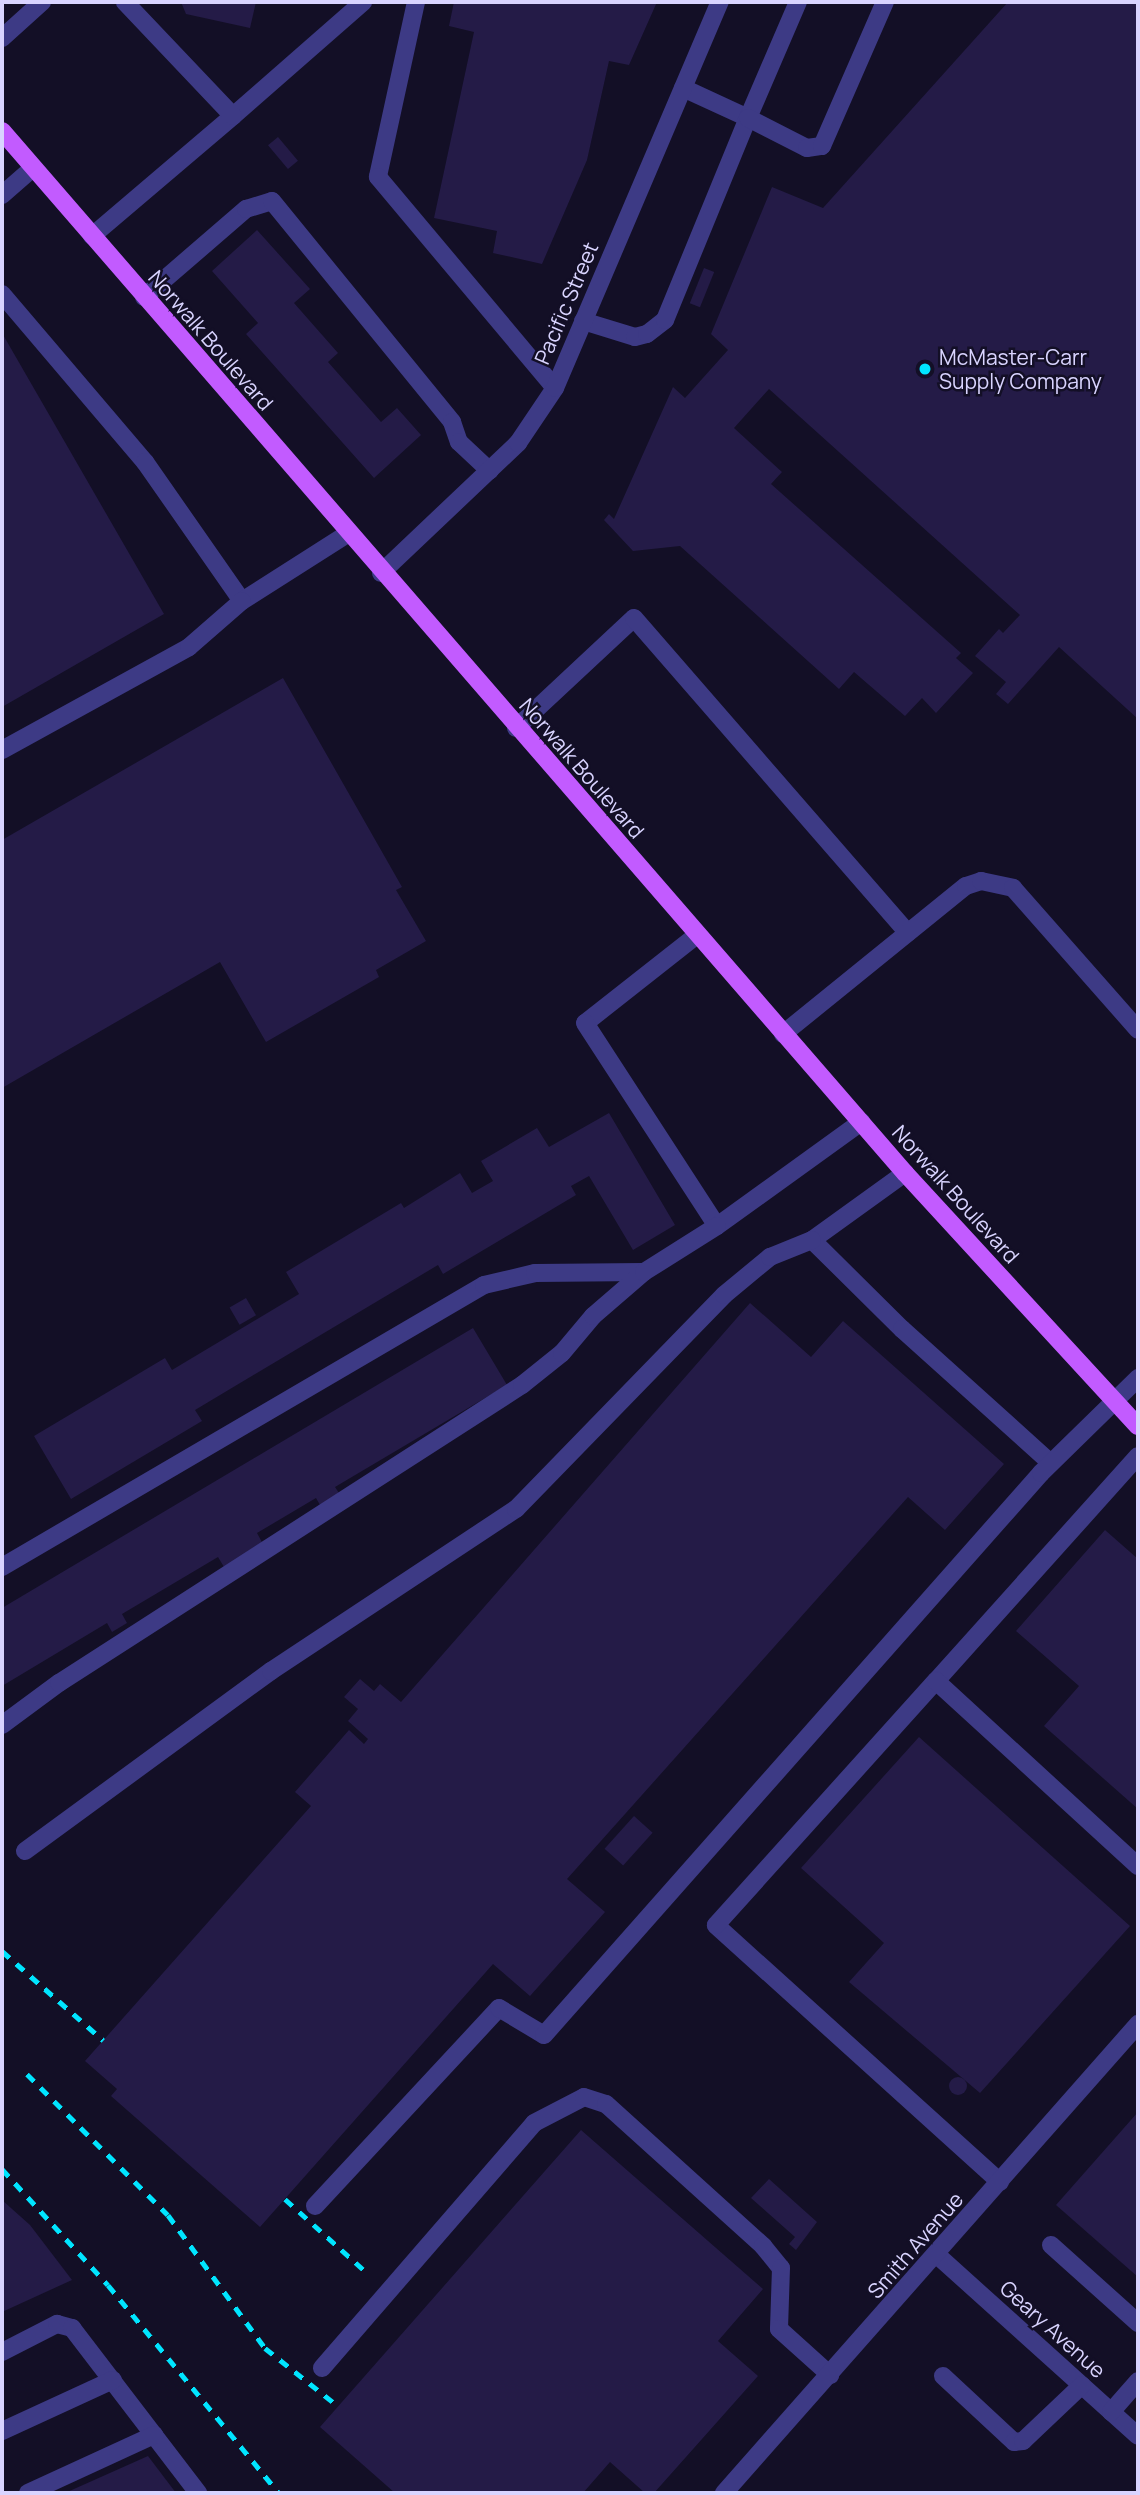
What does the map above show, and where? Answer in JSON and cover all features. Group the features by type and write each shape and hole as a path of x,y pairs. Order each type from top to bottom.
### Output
{"main road":[{"name":"Norwalk Boulevard","path":"2,131 347,534 696,935 905,1173 1138,1426"}],"street":[{"path":"2,38 42,2"},
{"path":"125,2 233,116"},
{"path":"92,236 363,2"},
{"path":"416,2 378,177 555,388"},
{"name":"Pacific Street","path":"381,573 518,443 555,388 720,2"},
{"path":"583,321 635,337 647,334 665,320 747,118 798,2"},
{"path":"683,88 807,148 822,146 885,2"},
{"path":"2,195 33,168"},
{"path":"144,297 246,209 272,201 452,422 459,442 490,471"},
{"path":"2,294 145,462 242,601"},
{"path":"2,750 189,647 242,601 347,534"},
{"path":"516,728 634,618 908,933"},
{"path":"783,1034 965,886 997,882 1013,888 1138,1030"},
{"path":"696,935 585,1023 717,1226"},
{"path":"2,1726 59,1683 522,1385 562,1353 593,1316 644,1272 717,1226 861,1122"},
{"path":"26,1851 271,1671 516,1509 724,1295 770,1257 812,1240 905,1173"},
{"path":"812,1240 902,1329 1051,1463"},
{"path":"2,1567 484,1285 534,1273 644,1272"},
{"path":"315,2206 499,2008 544,2035 1051,1463 1138,1378"},
{"path":"1000,2182 716,1925 1138,1455"},
{"path":"936,1681 1138,1866"},
{"name":"Smith Avenue","path":"724,2493 937,2255 1138,2024"},
{"path":"322,2368 534,2123 584,2097 606,2104 762,2246 781,2268 779,2329 830,2375"},
{"path":"1051,2245 1138,2323"},
{"name":"Geary Avenue","path":"937,2255 1138,2436"},
{"path":"2,2352 57,2324 65,2325 83,2340 198,2493"},
{"path":"943,2376 1014,2442 1023,2441 1082,2385"},
{"path":"2,2431 113,2380"},
{"path":"1111,2412 1138,2381"},
{"path":"28,2493 154,2435"}],"building":[{"path":"181,2 256,2 250,28 186,14"},
{"path":"454,2 657,2 629,65 609,61 587,160 542,264 493,253 497,231 434,218 474,32 449,26"},
{"name":"McMaster-Carr Supply Company","path":"1008,2 1138,2 1138,719 1059,647 1008,704 996,694 1006,682 975,656 999,629 1003,633 1020,615 769,389 734,428 782,472 771,484 961,653 956,658 973,673 936,713 922,698 905,716 854,672 839,689 680,546 633,551 604,520 609,514 614,519 673,387 685,398 728,350 711,334 772,187 823,208"},
{"path":"278,137 298,161 288,169 268,145"},
{"path":"257,230 310,289 294,303 338,353 328,362 381,422 397,408 421,435 374,478 246,334 258,323 212,271"},
{"path":"704,268 714,272 700,307 690,303"},
{"path":"2,333 164,614 2,707"},
{"path":"283,678 402,887 396,890 426,941 376,970 379,977 266,1042 220,962 2,1088 2,840"},
{"path":"609,1113 675,1225 633,1250 589,1176 571,1186 576,1195 443,1274 438,1265 195,1410 202,1421 71,1499 34,1436 165,1358 172,1370 299,1294 286,1272 401,1203 404,1208 460,1173 472,1193 493,1181 481,1161 537,1128 549,1147"},
{"path":"246,1298 256,1315 240,1325 230,1308"},
{"path":"750,1303 811,1357 843,1321 1004,1464 945,1530 908,1497 567,1879 605,1912 530,1996 493,1964 260,2227 111,2096 117,2089 85,2061 311,1806 295,1792 349,1730 364,1744 368,1739 348,1721 358,1709 344,1697 360,1679 374,1691 380,1684 401,1702"},
{"path":"473,1328 507,1385 335,1487 339,1493 320,1505 316,1498 257,1533 263,1544 224,1567 218,1557 122,1614 127,1623 112,1632 107,1623 2,1686 2,1608"},
{"path":"1105,1530 1138,1559 1138,1809 1044,1726 1079,1686 1016,1631"},
{"path":"919,1737 1130,1926 980,2093 849,1982 884,1943 801,1868"},
{"path":"634,1816 653,1833 623,1865 605,1849"},
{"path":"958,2077 964,2080 967,2086 964,2092 958,2095 952,2092 949,2086 952,2080"},
{"path":"1138,2112 1138,2277 1056,2205"},
{"path":"581,2130 763,2289 718,2341 758,2376 654,2493 645,2493 610,2462 583,2493 395,2493 320,2427"},
{"path":"769,2179 817,2222 796,2250 789,2244 795,2237 751,2198"},
{"path":"2,2200 30,2225 72,2280 2,2312"},
{"path":"148,2456 176,2493 65,2493"}],"railway":[{"path":"2,1951 103,2040"},
{"path":"27,2074 168,2215 265,2348 338,2406"},
{"path":"2,2169 108,2285 279,2493"},
{"path":"285,2199 365,2271"}],"place":[{"name":"McMaster-Carr Supply Company","path":"925,369"}]}
